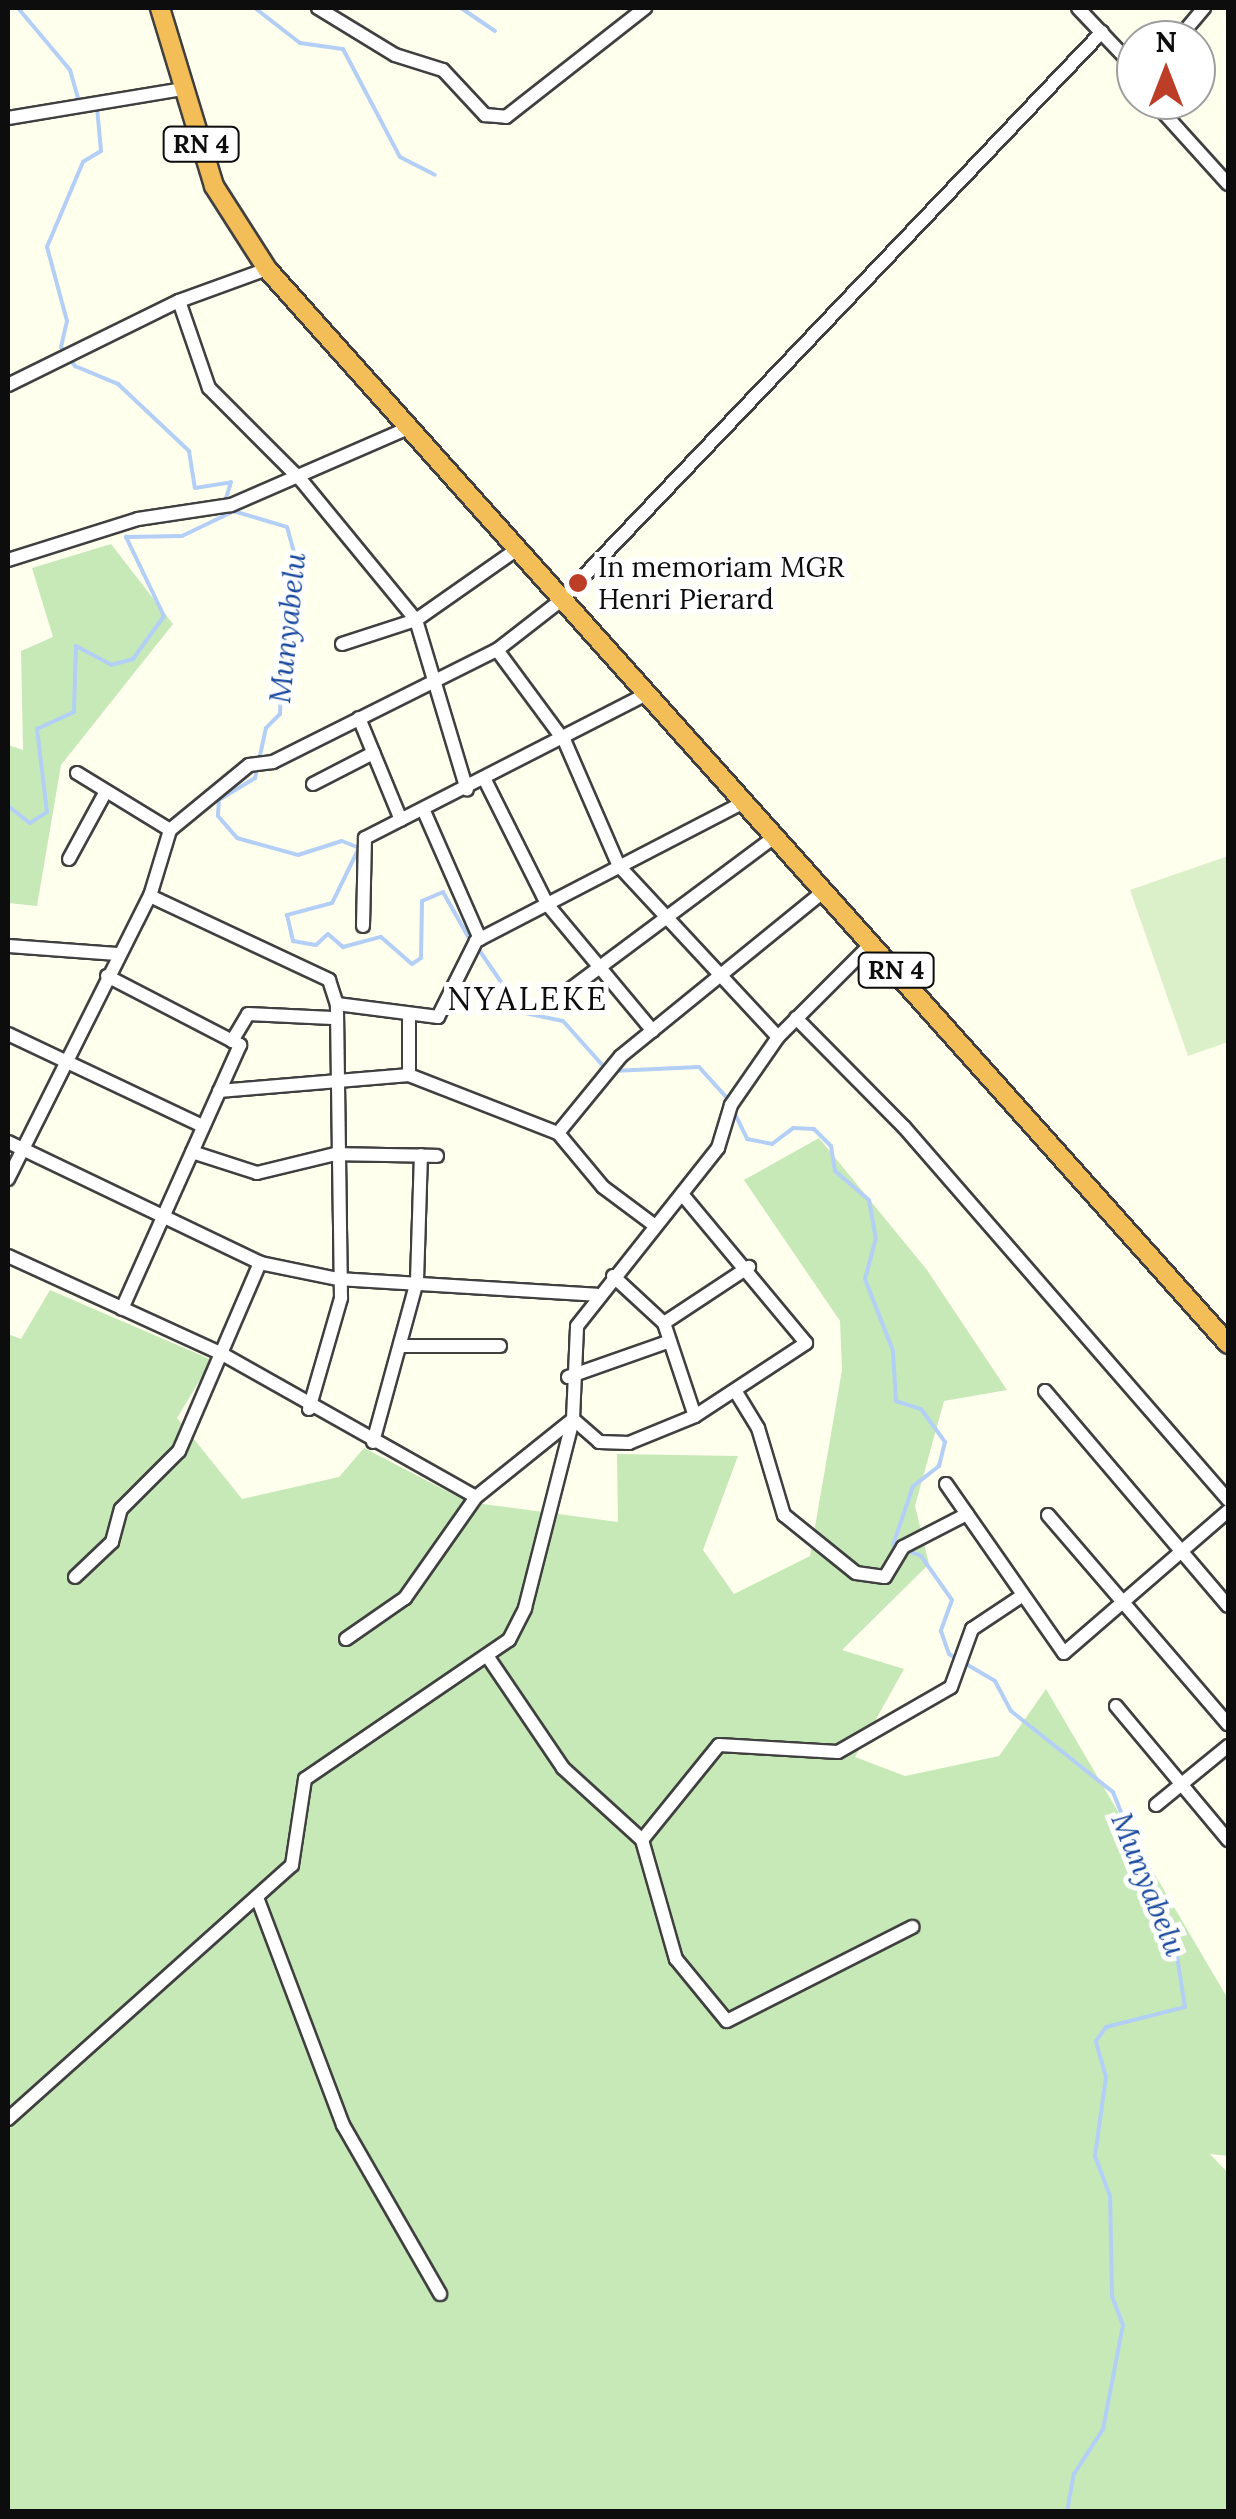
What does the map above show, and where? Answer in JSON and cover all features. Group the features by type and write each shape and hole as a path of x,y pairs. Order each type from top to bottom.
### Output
{"highway":[{"name":"RN 4","path":"160,8 214,186 266,269 1228,1344"}],"street":[{"path":"318,8 395,55 443,70 485,115 506,117 645,8"},
{"path":"1078,8 1116,48"},
{"path":"8,1179 150,896 170,830 256,764 497,650 560,601 1102,32"},
{"path":"8,118 184,90"},
{"path":"1170,120 1228,184"},
{"path":"8,385 178,300 266,269"},
{"path":"178,300 209,388 300,480 416,620 467,790"},
{"path":"8,560 138,519 227,507 300,480 408,428"},
{"path":"342,644 416,620 516,550"},
{"path":"497,650 565,742 620,866 663,922 778,1037"},
{"path":"362,926 365,838 565,742 647,694"},
{"path":"358,718 401,820"},
{"path":"313,784 373,754"},
{"path":"77,772 170,830"},
{"path":"486,782 547,904 653,1031"},
{"path":"69,859 106,790"},
{"path":"232,1041 248,1014 334,1011 438,1017 450,1006 476,942 744,802"},
{"path":"423,809 476,942"},
{"path":"553,1002 774,837"},
{"path":"558,1132 653,1031 824,891"},
{"path":"150,896 329,980 334,1011 341,1298 309,1409"},
{"path":"8,2119 258,1900 292,1865 305,1779 336,1750 490,1660 525,1608 573,1419 568,1377 577,1326 596,1295 682,1194 778,1037 872,943"},
{"path":"8,946 118,954"},
{"path":"108,976 240,1046 122,1308"},
{"path":"409,1014 409,1075"},
{"path":"796,1018 904,1127 1228,1500"},
{"path":"8,1034 70,1058 204,1126"},
{"path":"219,1091 334,1085 409,1075 558,1132 603,1187 654,1224"},
{"path":"8,1142 260,1263 338,1279 596,1295"},
{"path":"192,1152 257,1173 335,1154 437,1156"},
{"path":"372,1442 402,1346 417,1281 421,1156"},
{"path":"573,1419 599,1442 629,1443 696,1416 806,1343 749,1266 682,1194"},
{"path":"8,1256 224,1355 309,1409 476,1497"},
{"path":"75,1577 112,1542 120,1510 179,1451 224,1355 260,1263"},
{"path":"664,1323 749,1266"},
{"path":"612,1276 664,1323 696,1416"},
{"path":"568,1377 670,1340"},
{"path":"402,1346 500,1346"},
{"path":"1045,1391 1178,1554 1228,1606"},
{"path":"736,1392 758,1428 784,1515 856,1573 885,1576 901,1549 967,1514"},
{"path":"346,1639 406,1598 476,1497 573,1419"},
{"path":"946,1484 1064,1653 1228,1510"},
{"path":"1048,1515 1228,1724"},
{"path":"642,1840 720,1744 838,1752 951,1687 972,1629 1023,1595"},
{"path":"490,1660 563,1768 642,1840 676,1958 728,2022 912,1927"},
{"path":"1116,1706 1228,1840"},
{"path":"1156,1805 1228,1746"},
{"path":"258,1900 343,2125 440,2294"}],"green space":[{"path":"111,544 173,624 61,765 37,906 8,903 8,745 23,750 21,651 53,637 32,568"},
{"path":"1228,856 1228,1042 1188,1056 1130,890"},
{"path":"819,1138 927,1270 1007,1390 944,1401 915,1506 929,1564 842,1650 904,1669 855,1757 905,1776 999,1756 1046,1689 1228,1999 1228,2156 1210,2154 1228,2173 1228,2511 8,2511 8,1334 21,1339 50,1290 212,1360 177,1418 242,1499 339,1477 364,1448 468,1502 618,1522 617,1454 738,1456 703,1550 734,1594 810,1556 842,1370 840,1321 744,1180"}],"waterway":[{"name":"Munyabelu","path":"18,8 70,70 79,102"},
{"path":"255,8 300,43 343,49 400,157 435,175"},
{"path":"461,8 495,31"},
{"name":"Munyabelu","path":"97,107 101,151 83,162 47,247 67,321 61,347 75,366 118,384 189,451 195,488 231,482 225,502"},
{"name":"Munyabelu","path":"230,510 287,527 298,567 294,612 283,624 280,714 266,728 255,778 219,800 218,816 237,838 298,855 342,841 359,848 332,903 287,915 293,941 316,945 328,934 343,947 381,937 412,964 421,958 422,901 443,892 470,940"},
{"path":"8,806 30,823 47,812 37,729 74,712 76,646 111,665 133,659 164,616 126,537 182,536 232,512"},
{"name":"Munyabelu","path":"477,947 510,995 506,1009 563,1021 605,1068"},
{"name":"Munyabelu","path":"613,1071 699,1067 728,1099"},
{"name":"Munyabelu","path":"734,1112 747,1139 772,1144 793,1128 814,1129 831,1146 835,1171 869,1200 876,1238 865,1279 893,1351 896,1401 921,1409 945,1442 939,1466 913,1486 893,1545 921,1556 952,1600 941,1631 949,1654 995,1681 1011,1711 1113,1792 1172,1941"},
{"name":"Munyabelu","path":"1067,2512 1074,2474 1103,2429 1123,2325 1112,2296 1110,2196 1095,2156 1106,2077 1096,2041 1106,2027 1185,2007 1176,1950"}],"place":[{"name":"In memoriam MGR Henri Pierard","path":"578,583"}],"district":[{"name":"NYALEKE","path":"528,999"}]}
